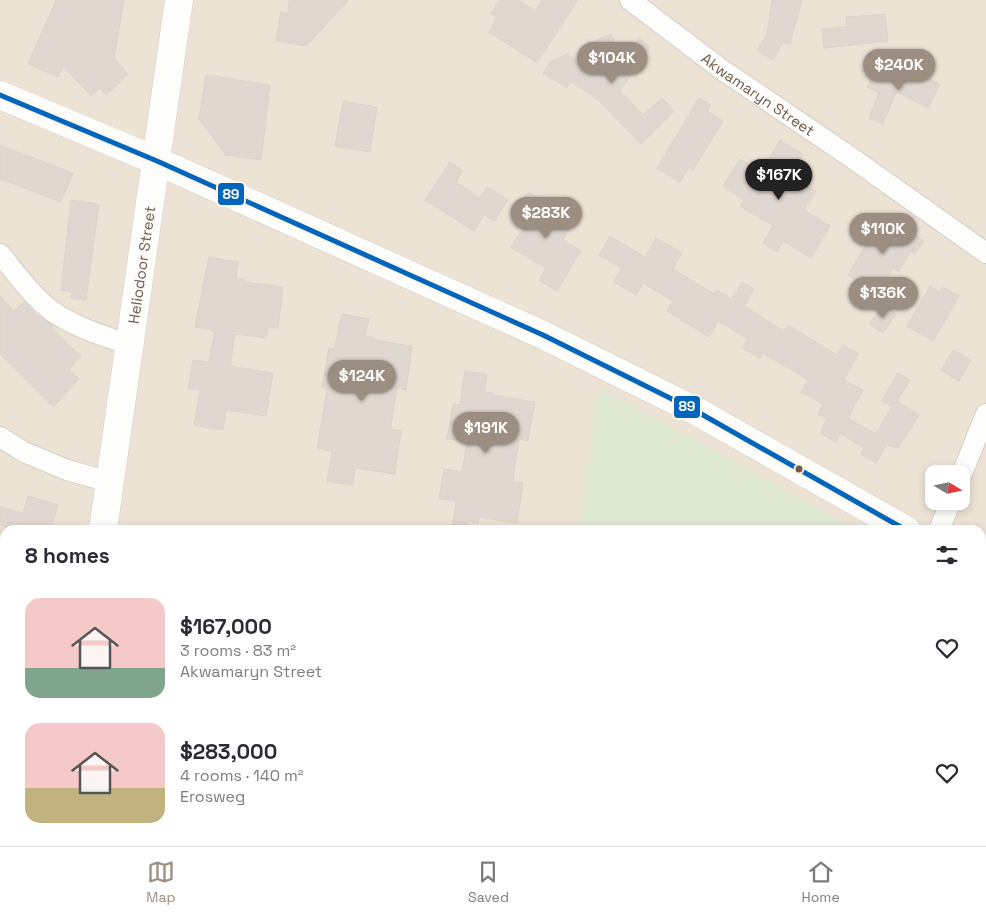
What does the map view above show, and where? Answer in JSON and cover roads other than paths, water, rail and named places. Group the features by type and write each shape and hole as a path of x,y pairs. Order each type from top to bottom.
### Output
{"street":[{"name":"Heliodoor Street","path":"104,525 179,0"},
{"name":"Akwamaryn Street","path":"630,0 721,69 852,158 986,253"},
{"path":"0,95 156,161 543,335 696,412 897,525"},
{"path":"0,254 52,311 79,327 130,345"},
{"path":"965,465 986,414"},
{"path":"0,437 24,452 67,470 110,482"},
{"path":"941,525 947,510"}]}
